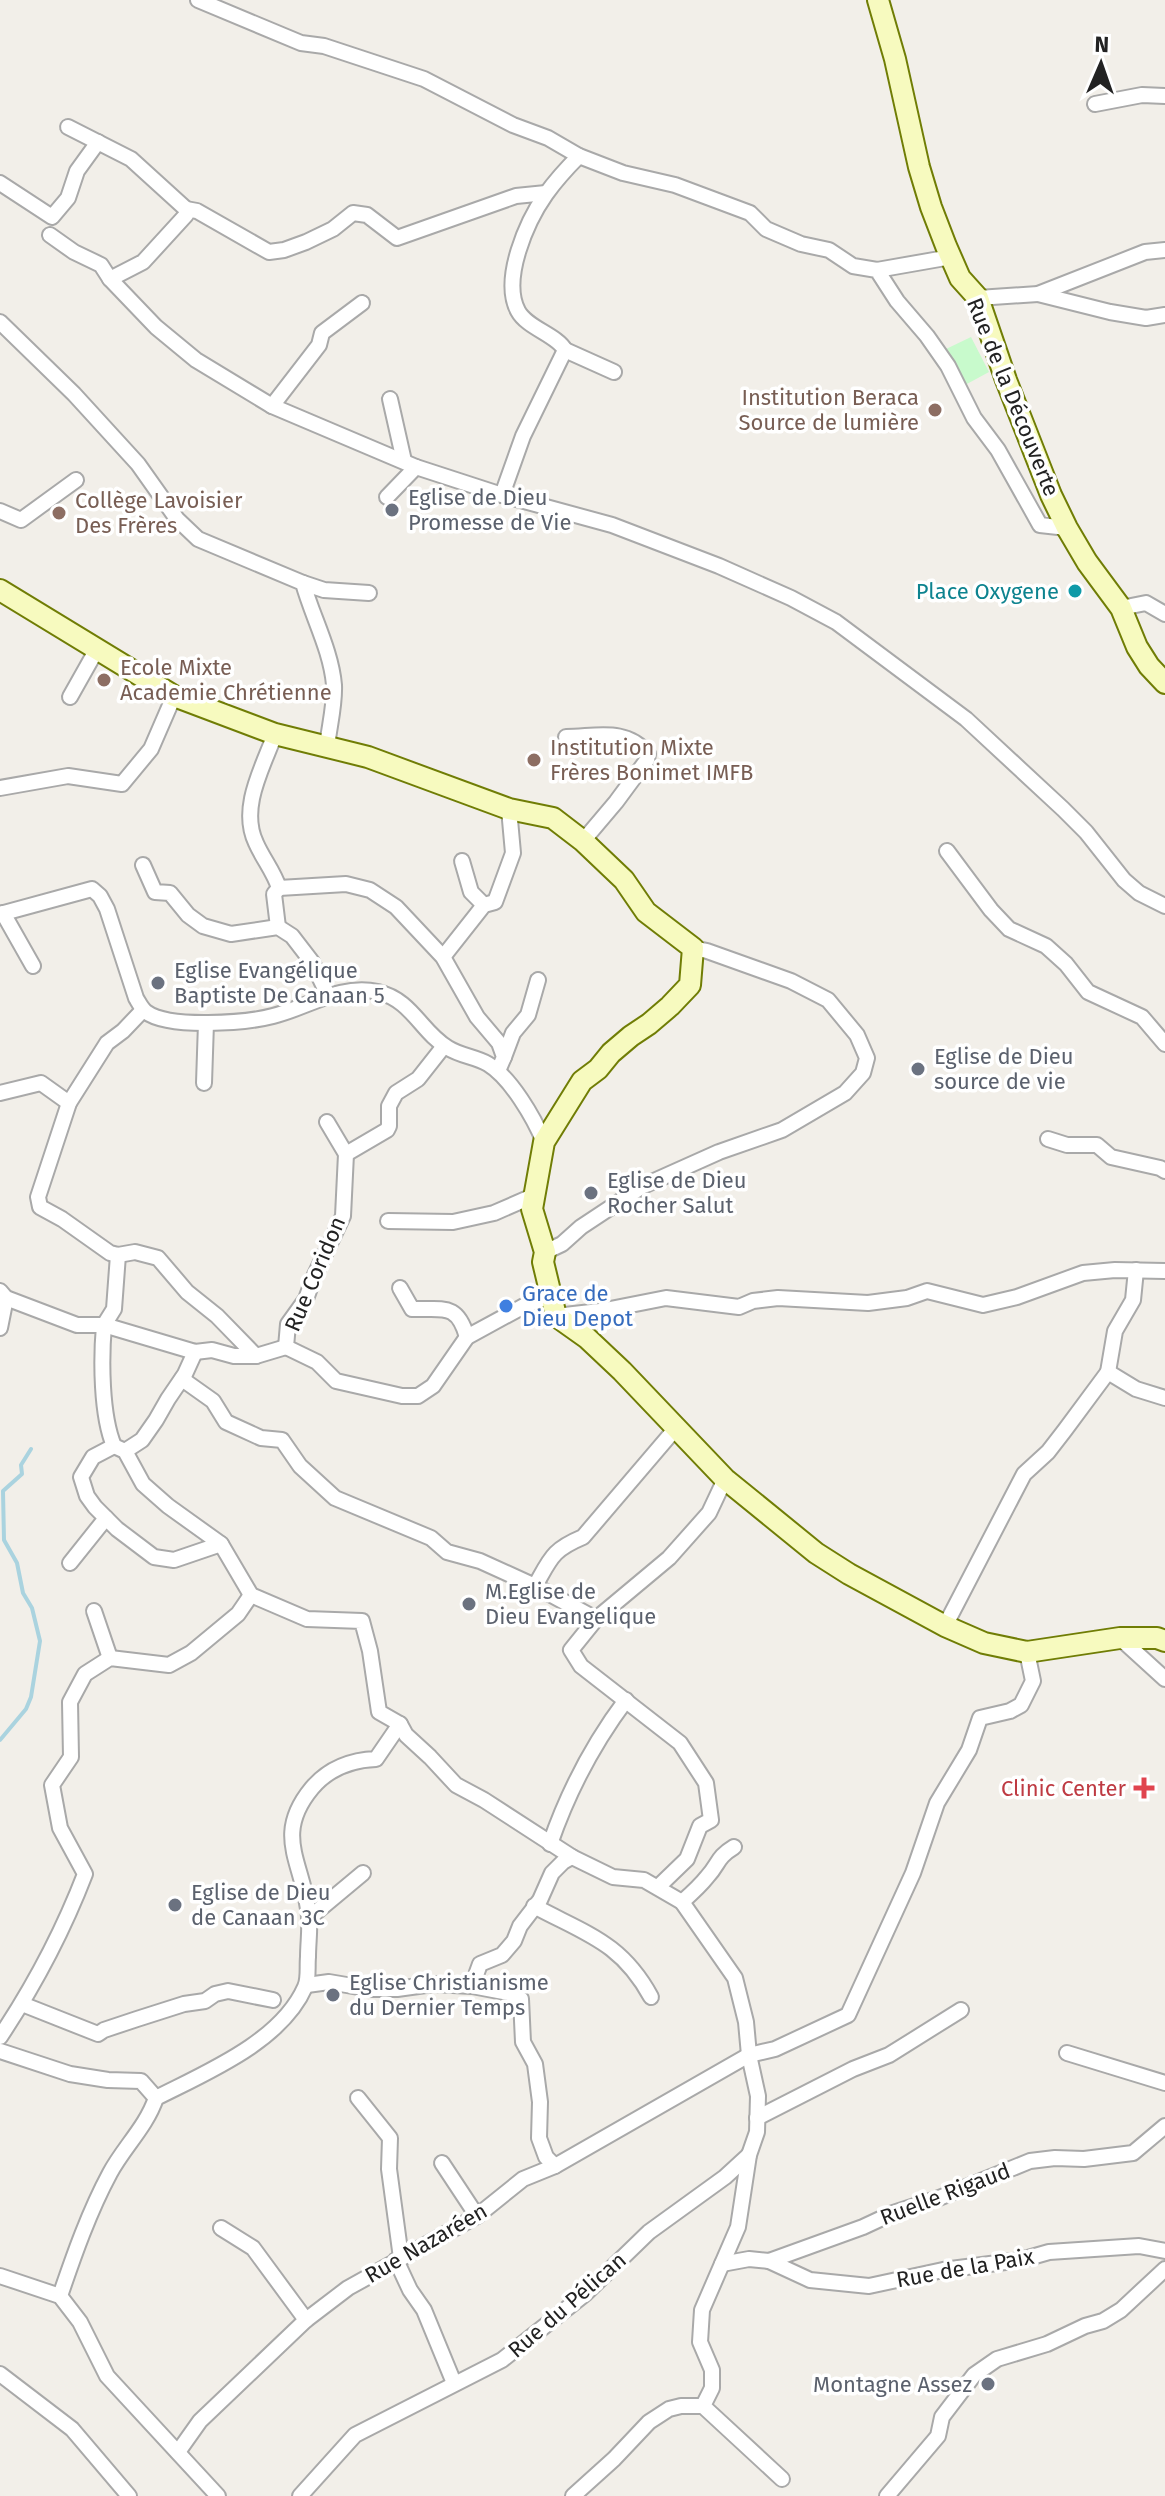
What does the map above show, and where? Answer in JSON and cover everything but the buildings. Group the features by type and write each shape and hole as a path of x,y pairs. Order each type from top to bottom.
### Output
{"street":[{"path":"198,0 301,43 324,46 424,79 579,156 623,173 675,185 750,213 766,229 801,244 829,250 853,266 877,270 951,257"},
{"name":"Rue de la Découverte","path":"878,0 931,207 960,278 978,298 1051,495 1087,562 1121,608 1137,647 1165,683"},
{"path":"1095,104 1142,95 1165,96"},
{"path":"68,127 131,159 186,209 197,211 269,252 306,242 333,229 353,213 367,215 397,238 516,196 546,193"},
{"path":"0,183 52,217 68,198 77,171 98,142"},
{"path":"579,156 546,193 525,233 515,259 512,297 519,314 543,334 563,345 565,350 614,372"},
{"path":"110,279 143,262 186,215 186,209"},
{"path":"50,235 74,252 101,265 110,279 156,327 196,360 272,406 410,464 502,495 626,530 791,598 836,622 966,719 1086,832 1124,880 1139,893 1165,906"},
{"path":"978,298 1038,294 1145,252 1165,250"},
{"path":"877,270 948,366 974,418 998,450 1040,525 1067,528"},
{"path":"1038,294 1146,318 1165,315"},
{"path":"272,406 319,345 322,333 362,303"},
{"path":"0,322 138,464 177,519 198,539 324,590 369,593"},
{"path":"502,495 523,436 565,350"},
{"path":"390,399 410,464"},
{"path":"387,497 410,464"},
{"path":"0,511 21,520 76,480"},
{"path":"303,583 334,682 327,747"},
{"path":"1,593 174,696 275,734 368,757 509,809 553,818 583,841 624,880 646,912 693,948 791,981 828,1000 857,1035 867,1058 863,1073 845,1093 782,1130 719,1152 632,1192 574,1231 562,1244 545,1252"},
{"path":"1121,608 1146,603 1165,614"},
{"path":"70,697 97,649"},
{"path":"0,788 68,776 122,784 151,749 174,696"},
{"path":"566,737 607,733 625,736 643,747 648,754 647,760 616,802 583,841"},
{"path":"275,734 250,806 250,827 279,888"},
{"path":"443,957 484,905 495,902 513,853 509,809"},
{"path":"947,851 1009,929 1046,946 1066,964 1088,992 1142,1017 1165,1044"},
{"path":"462,861 471,892 484,905"},
{"path":"143,865 155,892 170,893 188,915 203,926 231,934 278,927 292,936 312,962 328,995"},
{"path":"278,927 274,892 279,888 346,884 370,890 396,907 443,957 477,1017 499,1043 501,1064 544,1142"},
{"path":"33,966 2,913 92,889 107,909 136,998 150,1015 193,1024 206,1023 272,1016 328,995 356,990 380,993 410,1008 433,1038 444,1046 469,1058 501,1064"},
{"path":"693,948 690,985 670,1006 621,1044 582,1081 544,1142 532,1209 545,1252 543,1262 556,1316 587,1338 725,1479 816,1553 945,1626 984,1643 1027,1652 1120,1638 1157,1638 1165,1641"},
{"path":"501,1064 513,1033 528,1015 538,980"},
{"path":"143,1010 107,1043 69,1103 38,1197 40,1207 110,1253 135,1252 158,1258 187,1292 217,1316 256,1356"},
{"path":"204,1083 206,1023"},
{"path":"327,1122 346,1154 387,1130 389,1106 396,1093 418,1079 444,1046"},
{"path":"0,1093 41,1083 69,1103"},
{"path":"1048,1139 1067,1145 1097,1145 1111,1157 1165,1171"},
{"name":"Rue Coridon","path":"346,1154 343,1216 306,1299 288,1324 286,1347 317,1362 336,1381 402,1396 418,1396 433,1386 467,1337 549,1296 550,1288"},
{"path":"388,1221 453,1222 494,1213 533,1196"},
{"path":"118,1255 114,1309 104,1325 101,1361 109,1432 143,1484 221,1544 251,1595 307,1619 362,1621 379,1712 400,1724 406,1735 456,1785 550,1844 613,1877 644,1880 682,1902 735,1978 758,2096 757,2132 749,2155 738,2227 702,2310 700,2342 712,2370 712,2388 703,2406"},
{"path":"945,1626 1024,1474 1057,1441 1108,1372 1115,1331 1133,1300 1136,1270"},
{"path":"556,1316 666,1298 739,1307 753,1301 778,1298 868,1303 907,1298 927,1291 983,1305 1017,1297 1083,1273 1165,1271"},
{"path":"400,1288 412,1309 454,1312 462,1318 467,1337"},
{"path":"0,1328 3,1294 77,1325 104,1325 195,1352 212,1350 234,1356 256,1356 286,1347"},
{"path":"195,1352 182,1379 142,1440 93,1457 81,1477 87,1496 106,1518 154,1557 174,1560 221,1544"},
{"path":"1108,1372 1136,1389 1165,1398"},
{"path":"182,1379 213,1401 226,1422 261,1438 282,1440 300,1466 335,1498 431,1538 447,1552 480,1561 535,1586 596,1619"},
{"path":"535,1586 552,1556 563,1545 583,1537 676,1428"},
{"path":"658,1887 687,1859 700,1826 711,1820 706,1783 680,1743 581,1666 571,1650 596,1619 669,1558 709,1513 725,1479"},
{"path":"70,1563 106,1518"},
{"path":"0,2037 22,2004 68,1918 85,1874 60,1828 52,1785 71,1757 70,1702 85,1674 110,1658 169,1665 191,1653 238,1614 251,1595"},
{"path":"94,1611 110,1658"},
{"path":"1120,1638 1165,1679"},
{"name":"Rue Nazaréen","path":"178,2452 200,2421 306,2320 348,2288 477,2216 523,2179 555,2166 749,2055 775,2049 848,2015 913,1873 937,1803 969,1750 980,1718 1021,1705 1033,1681 1027,1652"},
{"path":"550,1844 562,1810 584,1765 604,1729 626,1700"},
{"path":"60,2296 77,2246 111,2172 149,2118 156,2098 224,2064 266,2034 293,2009 307,1985 309,1918 292,1844 292,1826 299,1804 333,1770 355,1760 376,1759 400,1724"},
{"path":"682,1902 706,1879 719,1856 734,1847"},
{"path":"472,1986 480,1964 502,1955 514,1941 552,1873 572,1857"},
{"path":"309,1918 363,1873"},
{"path":"534,1906 610,1946 639,1976 651,1997"},
{"path":"307,1985 329,1982 383,1989 433,1984 472,1986 509,1993 521,1999 523,2042 535,2064 539,2090 539,2138 546,2157 555,2166"},
{"path":"22,2004 98,2034 228,1991 273,2000"},
{"path":"757,2118 853,2069 889,2055 961,2010"},
{"path":"0,2051 70,2074 141,2081 156,2098"},
{"path":"1067,2053 1165,2083"},
{"path":"358,2098 390,2138 389,2169 399,2259 410,2290 424,2310 454,2383"},
{"name":"Ruelle Rigaud","path":"722,2264 749,2259 769,2261 1030,2161 1133,2153 1165,2126"},
{"name":"Rue du Pélican","path":"300,2496 355,2435 502,2360 585,2294 649,2232 725,2177 749,2155"},
{"path":"442,2163 477,2216"},
{"path":"221,2228 253,2248 306,2320"},
{"name":"Rue de la Paix","path":"769,2261 810,2280 869,2286 943,2270 1021,2260 1049,2252 1139,2246 1165,2251"},
{"path":"887,2496 938,2436 942,2417 974,2375 997,2359 1047,2344 1103,2321 1121,2310 1165,2269"},
{"path":"0,2276 60,2296 80,2322 107,2376 218,2496"},
{"path":"0,2374 72,2429 129,2496"},
{"path":"573,2496 649,2422 669,2409 681,2406 703,2406 782,2479"}],"green space":[{"path":"971,337 989,372 965,385 946,349"}],"waterway":[{"path":"0,1740 26,1709 31,1697 40,1641 32,1608 23,1593 17,1563 4,1540 3,1491 22,1474 21,1465 31,1449"}],"place":[{"name":"Institution Beraca Source de lumière","path":"935,410"},
{"name":"Eglise de Dieu Promesse de Vie","path":"392,510"},
{"name":"Collège Lavoisier Des Frères","path":"59,513"},
{"name":"Place Oxygene","path":"1075,591"},
{"name":"Ecole Mixte Academie Chrétienne","path":"104,680"},
{"name":"Institution Mixte Frères Bonimet IMFB","path":"534,760"},
{"name":"Eglise Evangélique Baptiste De Canaan 5","path":"158,983"},
{"name":"Eglise de Dieu source de vie","path":"918,1069"},
{"name":"Eglise de Dieu Rocher Salut","path":"591,1193"},
{"name":"Grace de Dieu Depot","path":"506,1306"},
{"name":"M.Eglise de Dieu Evangelique","path":"469,1604"},
{"name":"Clinic Center","path":"1144,1788"},
{"name":"Eglise de Dieu de Canaan 3C","path":"175,1905"},
{"name":"Eglise Christianisme du Dernier Temps","path":"333,1995"},
{"name":"Montagne Assez","path":"988,2384"}]}
